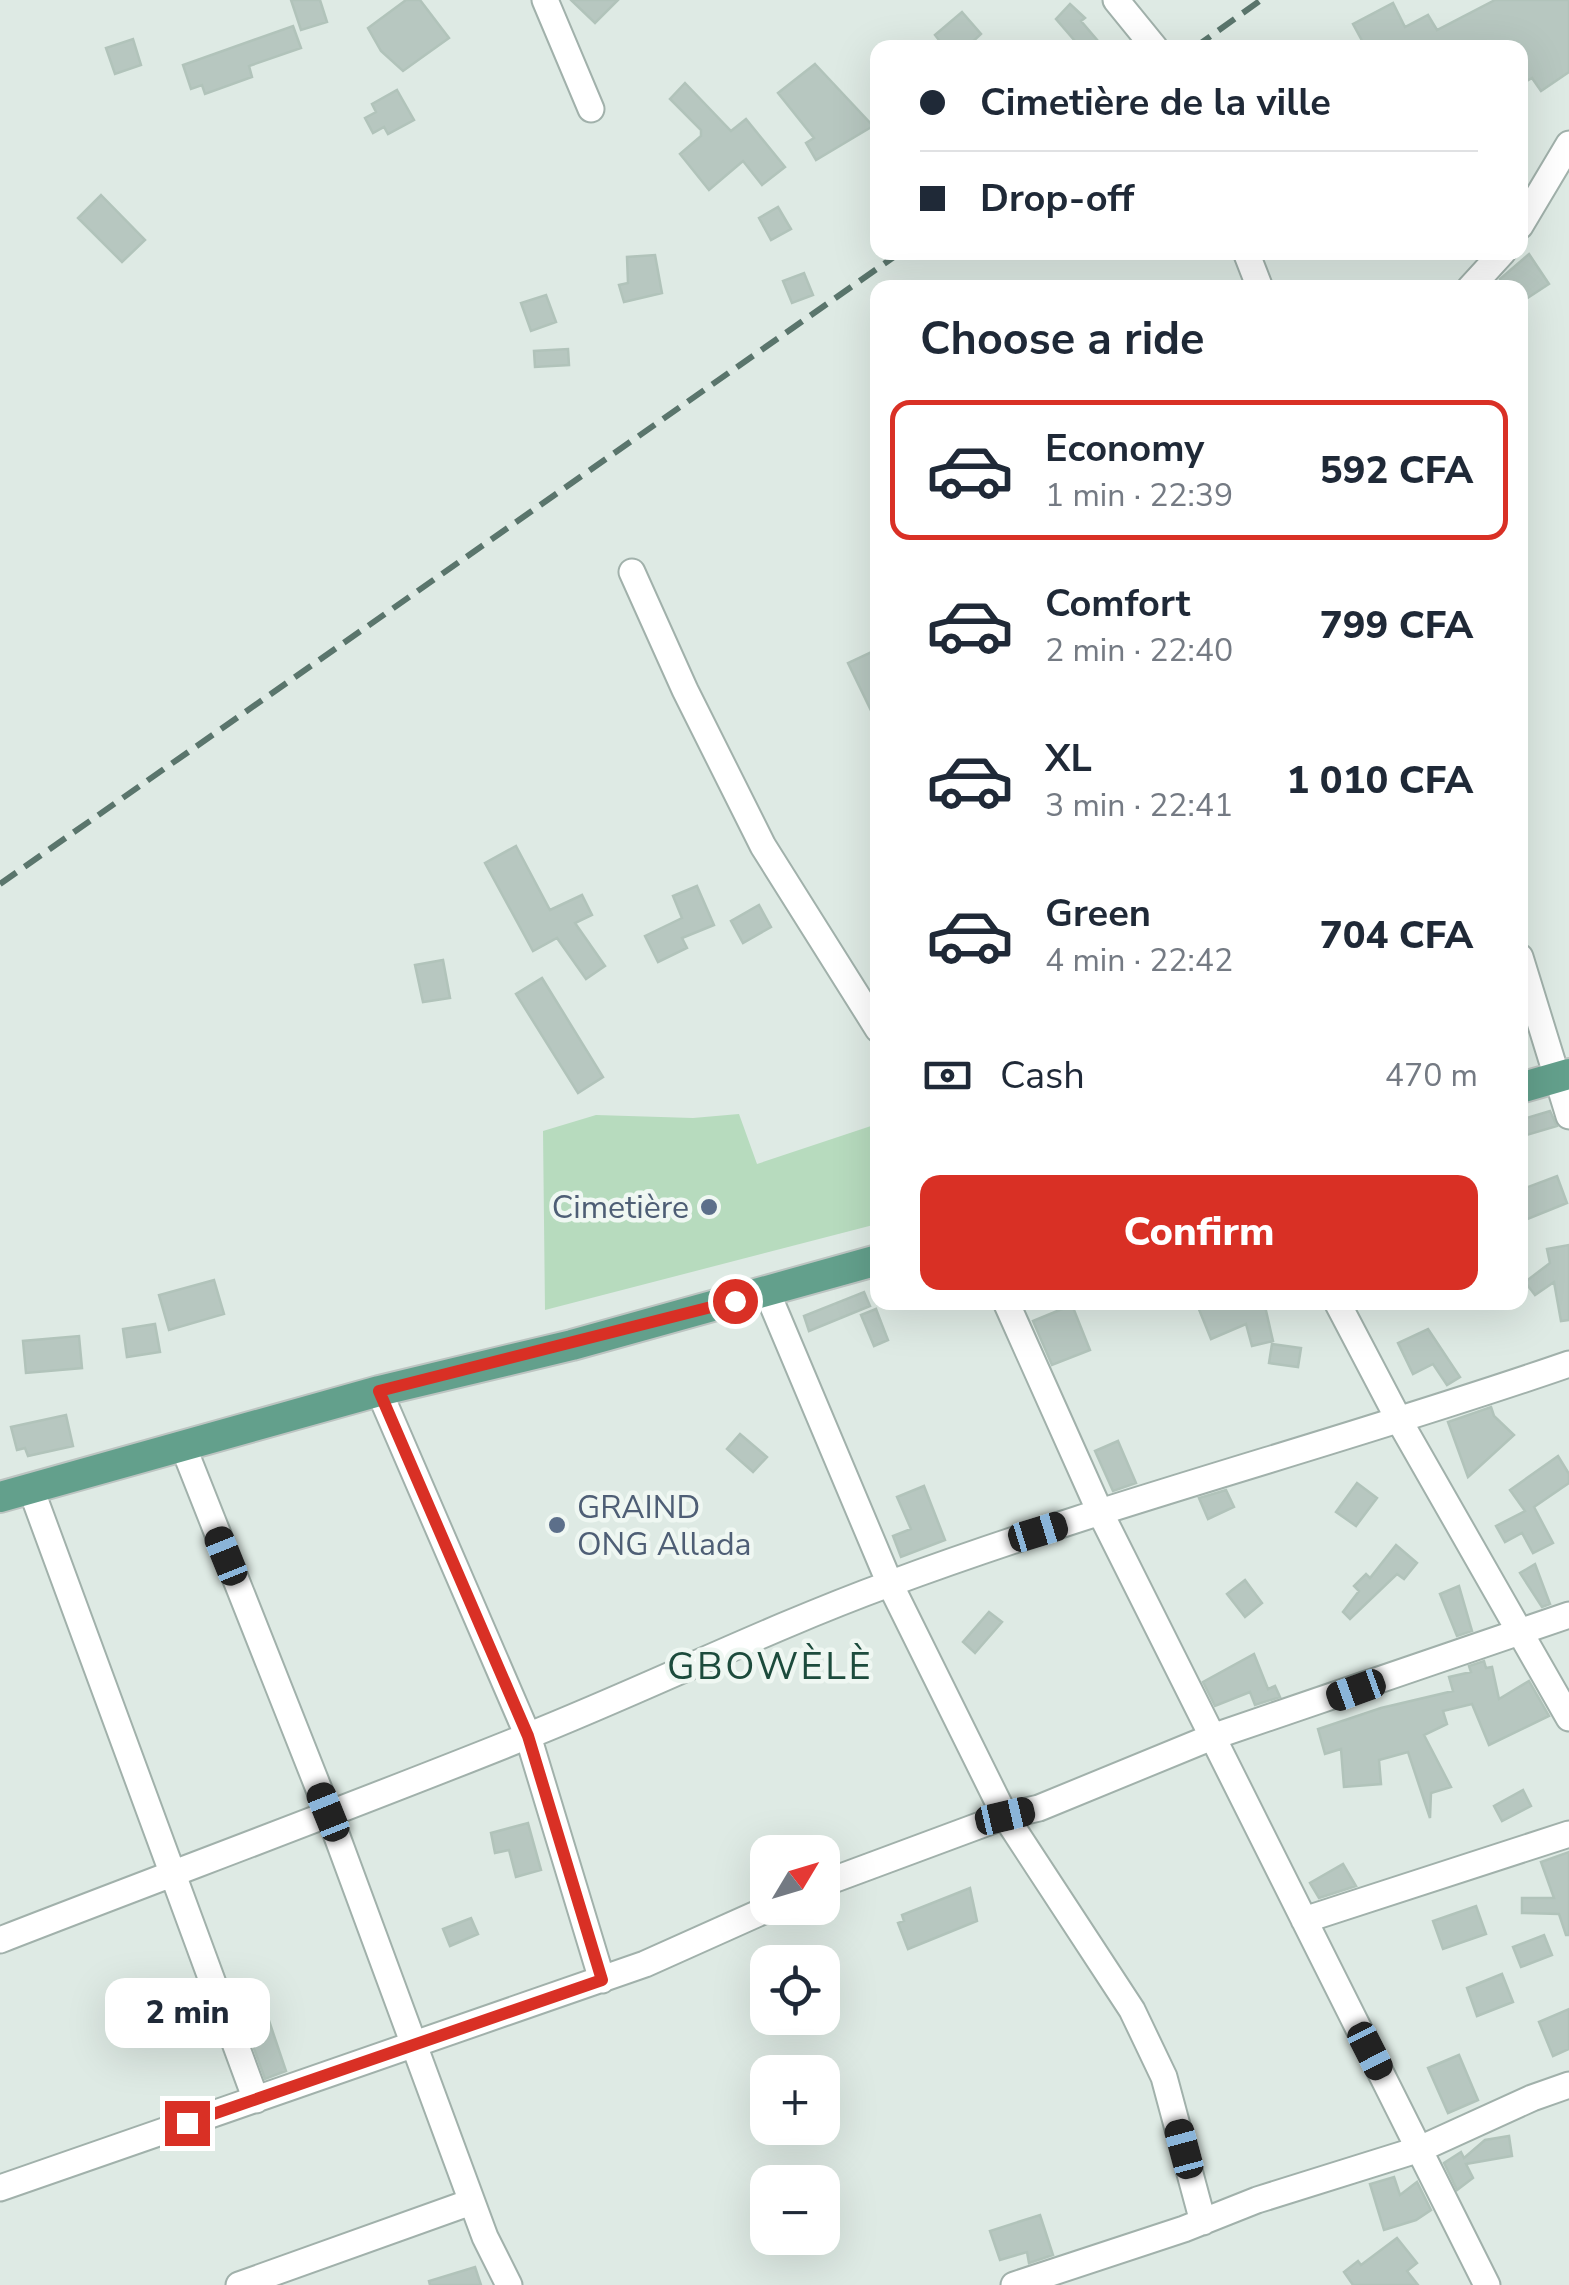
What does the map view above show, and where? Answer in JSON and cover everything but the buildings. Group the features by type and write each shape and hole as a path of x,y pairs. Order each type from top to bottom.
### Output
{"main road":[{"path":"1528,1086 1563,1076"},
{"path":"0,1497 379,1391 870,1262"}],"street":[{"path":"545,0 591,109"},
{"path":"1116,0 1148,40"},
{"path":"1528,213 1569,144"},
{"path":"1477,280 1496,260"},
{"path":"632,572 685,690 763,846 870,1017"},
{"path":"1528,979 1563,1076 1569,1116"},
{"path":"768,1292 890,1584 1005,1816 1132,2010 1164,2076 1203,2222"},
{"path":"1010,1310 1100,1512 1487,2285"},
{"path":"1341,1310 1400,1422 1569,1718"},
{"path":"0,1940 528,1736 771,1629 890,1584 1100,1512 1400,1422 1569,1364"},
{"path":"379,1391 528,1736 602,1980"},
{"path":"183,1446 328,1812 471,2202 509,2285"},
{"path":"31,1489 256,2100"},
{"path":"840,1877 1005,1816 1039,1808 1212,1737 1569,1615"},
{"path":"1304,1920 1569,1834"},
{"path":"0,2188 413,2042 602,1980 750,1917"},
{"path":"1014,2285 1257,2200 1420,2149 1569,2085"},
{"path":"239,2285 471,2202"}],"green space":[{"path":"739,1114 757,1164 870,1126 870,1226 545,1310 543,1131 596,1115 693,1118"}],"railway":[{"path":"1205,40 1261,0"},
{"path":"0,884 890,260"}],"place":[{"name":"Cimetière","path":"709,1207"},
{"name":"GRAIND ONG Allada","path":"557,1525"}],"district":[{"name":"GBOWÈLÈ","path":"770,1666"}],"route":[{"path":"187,2123 602,1980 528,1736 379,1391 735,1301"}]}
